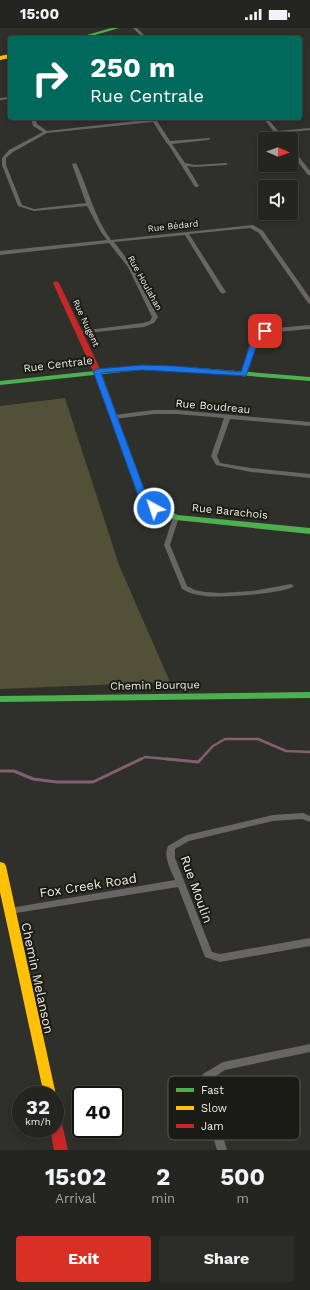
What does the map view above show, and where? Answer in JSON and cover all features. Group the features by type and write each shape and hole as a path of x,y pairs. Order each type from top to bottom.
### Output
{"street":[{"path":"87,36 117,28"},
{"path":"135,28 143,36"},
{"path":"34,120 35,125 46,132"},
{"path":"89,204 34,210 20,206 3,160 8,154 46,132 154,120 197,186"},
{"path":"268,120 277,132 310,129"},
{"path":"168,143 208,139"},
{"path":"0,152 8,154"},
{"path":"298,159 310,174"},
{"name":"Rue Houlahan","path":"74,164 89,204 109,241 130,268 154,313 154,320 144,325 80,333"},
{"path":"183,164 195,166 226,164"},
{"name":"Rue Bédard","path":"0,253 241,226 257,228 310,302"},
{"path":"186,233 222,292"},
{"name":"Rue Nugent","path":"56,283 97,371"},
{"path":"244,375 255,338 265,331 310,327"},
{"name":"Rue Centrale","path":"0,383 97,371 142,368 175,368 244,375 310,379"},
{"name":"Rue Barachois","path":"97,371 143,498 154,508 176,517 310,531"},
{"name":"Rue Boudreau","path":"114,417 161,412 310,424"},
{"path":"227,418 214,456 218,464 251,470 310,476"},
{"path":"176,517 167,545 178,576 188,592 206,594 258,593 291,586"},
{"name":"Chemin Bourque","path":"0,699 310,695"},
{"name":"Rue Moulin","path":"310,819 303,816 273,818 187,838 171,848 171,858 208,954 220,958 310,942"},
{"name":"Chemin Melanson","path":"0,866 48,1086"},
{"name":"Fox Creek Road","path":"0,911 10,911 180,883"},
{"path":"208,1076 223,1066 310,1048"},
{"path":"59,1138 61,1150"},
{"path":"219,1140 222,1150"}],"green space":[{"path":"65,398 119,565 170,682 0,689 0,406"}],"waterway":[{"path":"200,760 213,746 225,739 258,739 286,751 310,752"},
{"path":"141,759 145,757 167,759"},
{"path":"0,771 14,771 33,779 57,782 93,782 141,759"},
{"path":"167,759 178,760"},
{"path":"167,759 198,762 200,760"}],"traffic: fast":[{"path":"87,36 117,28"},
{"path":"0,383 141,368 175,368 310,379"},
{"path":"121,437 143,498 154,508 176,517 310,531"},
{"path":"0,699 310,695"}],"traffic: slow":[{"path":"0,58 8,56"},
{"path":"0,866 48,1086"}],"traffic: jam":[{"path":"56,283 97,371 121,437"},
{"path":"59,1138 61,1150"}],"route":[{"path":"154,508 143,498 97,371 142,368 175,368 244,375 255,338 265,331"}]}
